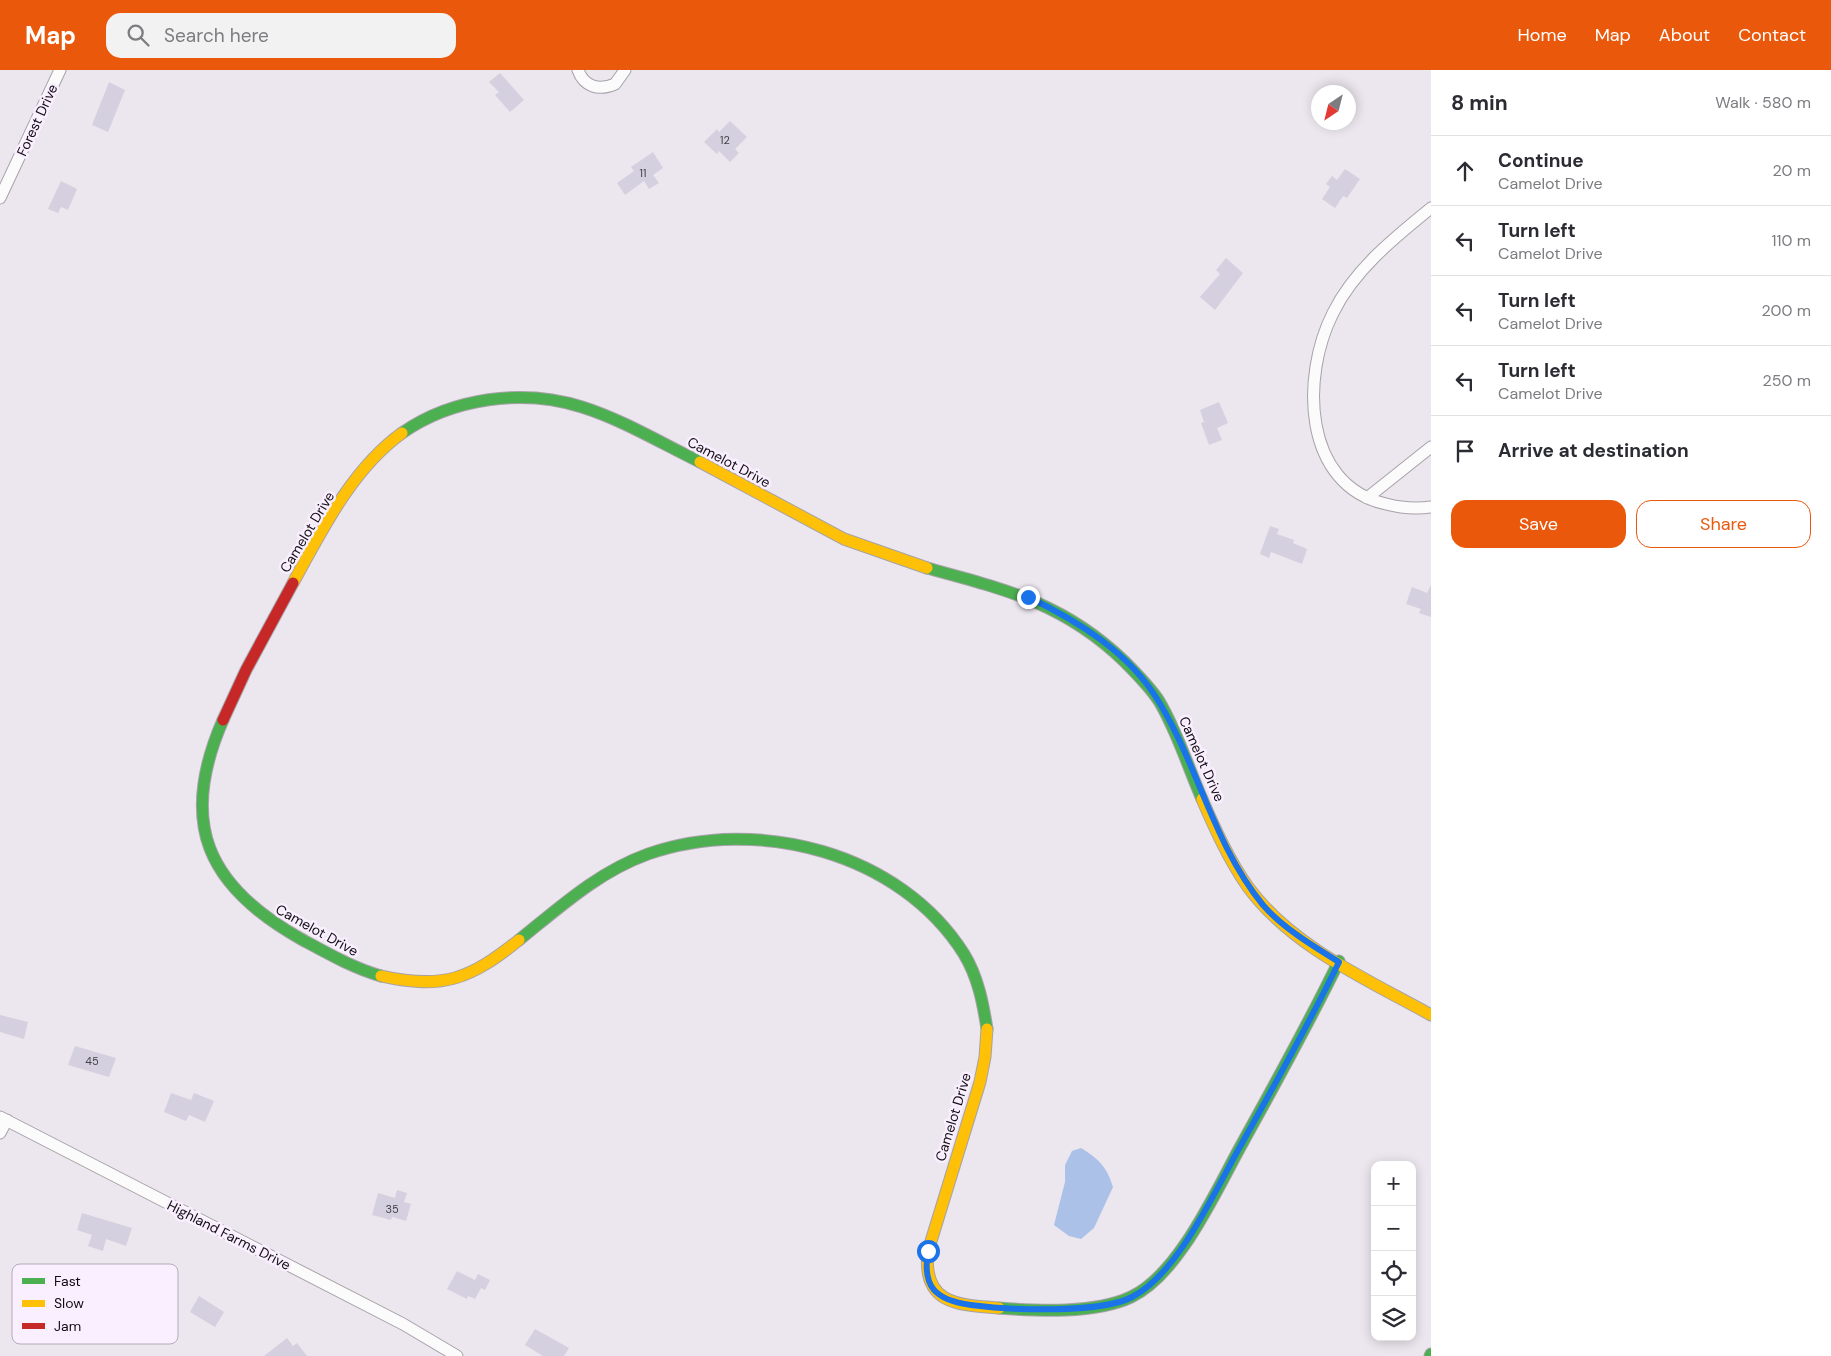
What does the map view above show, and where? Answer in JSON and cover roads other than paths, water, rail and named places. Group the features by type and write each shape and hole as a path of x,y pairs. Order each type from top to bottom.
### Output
{"street":[{"name":"Forest Drive","path":"0,198 60,70"},
{"path":"578,70 585,82 599,88 615,84 625,70"},
{"path":"1431,208 1392,241 1350,286 1327,326 1316,360 1314,400 1316,426 1324,455 1346,484 1367,498 1402,507 1431,507"},
{"name":"Camelot Drive","path":"1339,962 1298,1043 1193,1230 1157,1279 1132,1297 1102,1307 996,1309 966,1304 937,1294 927,1282 925,1266 930,1242 982,1075 987,1030 979,985 958,944 927,909 889,881 848,860 804,847 758,839 712,839 667,847 623,864 584,890 511,946 473,972 444,982 397,981 367,974 272,924 237,894 218,870 206,841 202,810 203,780 210,750 271,624 324,530 348,492 376,455 398,435 424,419 468,403 513,398 560,402 604,414 851,542 894,558 1028,597 1069,618 1107,645 1140,677 1159,702 1237,870 1264,906 1287,926 1339,962 1431,1015"},
{"path":"1367,498 1431,447"},
{"path":"0,1133 3,1119"},
{"name":"Highland Farms Drive","path":"3,1119 403,1324 457,1356"}],"water":[{"path":"1081,1148 1102,1164 1113,1187 1094,1228 1081,1239 1069,1236 1054,1225 1065,1182 1065,1165 1072,1151"}]}
